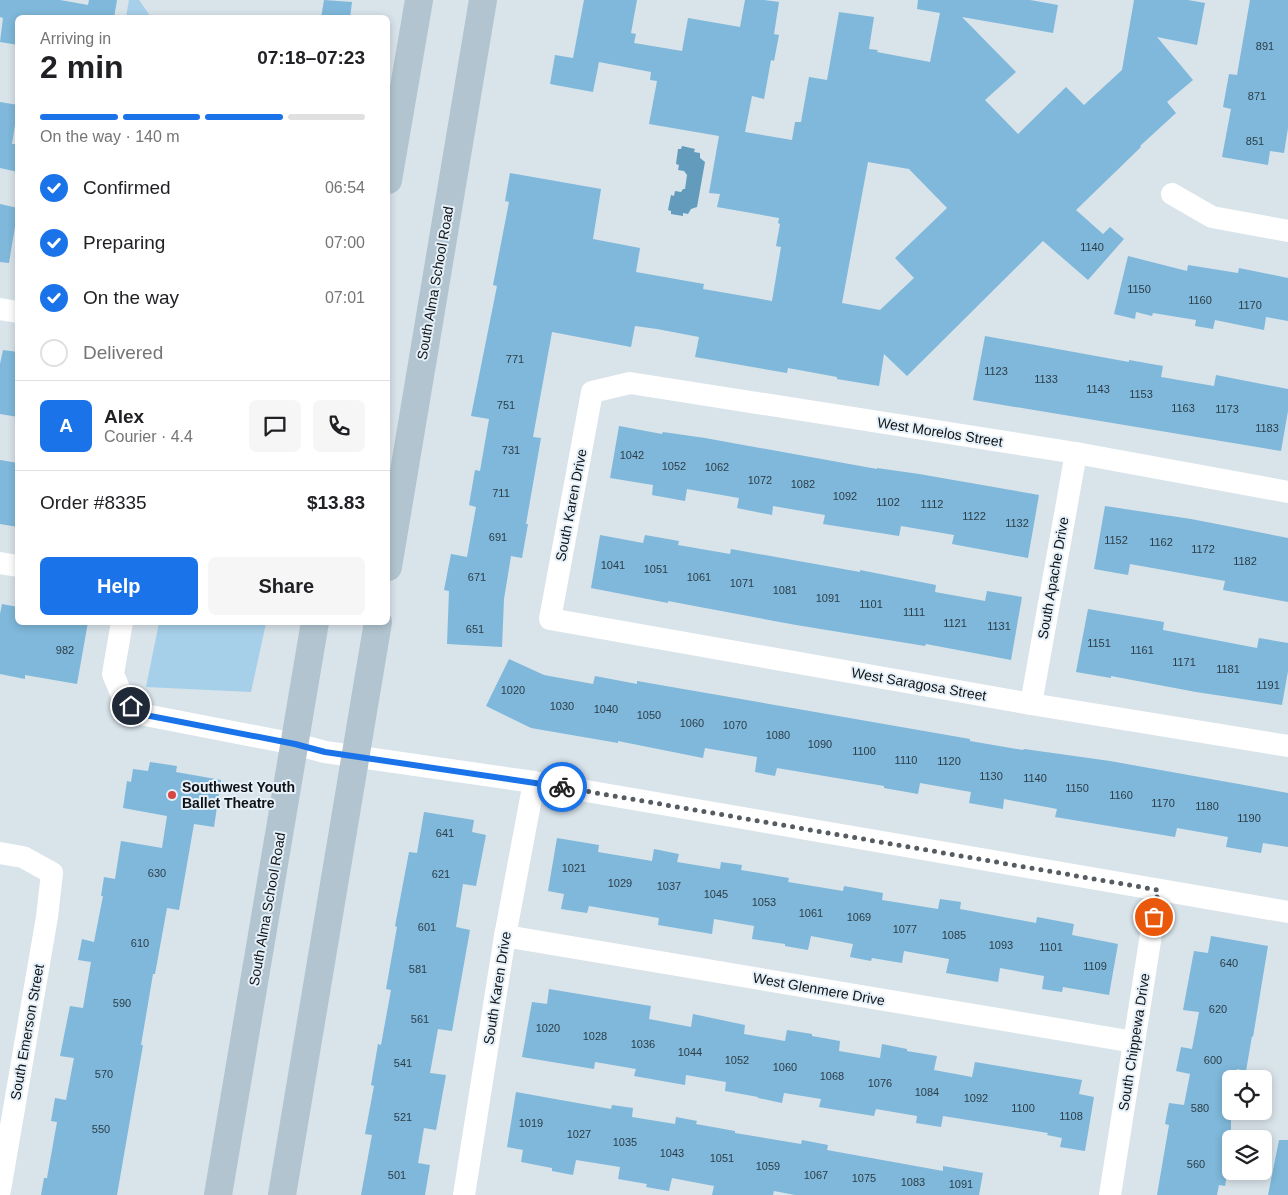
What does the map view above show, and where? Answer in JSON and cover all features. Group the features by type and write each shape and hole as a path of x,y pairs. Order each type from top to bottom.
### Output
{"main road":[{"path":"390,168 419,0"},
{"name":"South Alma School Road","path":"390,555 483,0"},
{"name":"South Alma School Road","path":"218,1195 315,625"},
{"path":"282,1195 377,625"}],"street":[{"path":"1172,194 1212,218 1288,231"},
{"path":"0,309 15,312"},
{"name":"West Morelos Street","path":"592,392 630,383 1076,453 1288,492"},
{"name":"South Karen Drive","path":"550,619 592,392"},
{"name":"South Apache Drive","path":"1031,704 1076,453"},
{"path":"0,563 15,566"},
{"name":"West Saragosa Street","path":"550,619 1031,704 1288,746"},
{"path":"121,625 113,674 123,698 140,714 295,744 325,752 534,782 1288,912"},
{"name":"South Karen Drive","path":"465,1195 505,936 534,782"},
{"name":"South Emerson Street","path":"0,853 23,857 52,873 47,917 1,1177"},
{"name":"South Chippewa Drive","path":"1110,1195 1158,890"},
{"name":"West Glenmere Drive","path":"505,936 1134,1042"}],"shaded area":[{"path":"129,0 139,0 150,15 126,15"},
{"path":"682,146 695,149 694,152 700,153 700,158 705,162 697,207 691,209 688,214 683,213 683,216 671,214 671,211 668,210 671,195 674,196 675,191 681,192 685,189 687,175 684,171 678,170 679,165 676,164 678,149 681,149"},
{"path":"159,625 266,625 251,692 146,687"}],"building":[{"path":"0,0 60,0 88,5 89,0 117,0 114,15 15,15 15,44 0,42 3,18 0,17"},
{"path":"324,0 352,2 350,15 322,15"},
{"path":"584,0 637,0 631,33 636,34 634,43 682,51 688,18 740,27 745,0 779,2 774,34 779,35 774,61 771,60 764,99 752,96 745,132 792,140 795,122 801,122 809,77 827,80 839,12 874,17 869,49 930,62 940,13 917,9 918,0 1030,0 1058,5 1053,33 962,17 1016,72 985,100 1018,134 1066,87 1084,105 1122,70 1134,0 1188,0 1205,3 1197,45 1157,37 1193,80 1167,102 1176,113 1076,210 1103,234 1110,227 1124,239 1088,280 1043,241 907,376 884,354 879,386 788,368 787,373 695,357 699,337 657,329 635,326 631,347 552,332 533,437 541,438 526,524 528,524 522,558 511,556 504,599 502,647 447,644 449,591 444,590 451,554 467,557 476,507 469,505 475,470 480,471 489,419 471,416 497,286 493,285 509,202 505,201 510,173 601,189 593,239 640,248 636,272 704,284 703,289 772,301 781,247 776,246 780,224 778,223 779,218 717,207 720,194 709,193 719,136 649,124 657,81 650,80 651,72 599,62 593,92 550,84 555,55 573,58","holes":["868,162 909,169 947,208 895,258 914,278 880,310 842,303"]},
{"path":"1250,0 1288,0 1288,128 1284,153 1270,151 1268,165 1222,157 1231,109 1223,107 1229,74 1237,75"},
{"path":"0,102 15,104 15,124 12,144 15,144 15,171 0,168"},
{"path":"0,204 15,207 15,226 9,263 0,262"},
{"path":"1128,256 1187,271 1188,265 1238,273 1239,268 1288,278 1288,321 1266,317 1264,330 1215,320 1213,329 1195,326 1196,320 1153,313 1152,316 1136,312 1135,319 1114,314"},
{"path":"985,336 1129,362 1129,360 1163,366 1161,377 1214,386 1216,375 1288,389 1288,411 1281,451 973,400"},
{"path":"3,350 15,352 15,416 0,414 0,364"},
{"path":"619,426 662,434 663,432 705,438 877,469 919,474 1039,495 1028,558 952,544 954,535 901,526 899,536 823,524 825,515 773,506 772,515 737,508 739,498 687,489 685,501 652,495 653,485 610,478"},
{"path":"0,460 15,462 15,526 0,524"},
{"path":"1105,506 1191,519 1288,538 1288,602 1223,590 1225,581 1130,564 1128,575 1094,569"},
{"path":"600,535 643,543 645,535 679,541 678,545 730,554 731,549 860,572 860,570 936,585 935,592 985,601 987,591 1022,597 1011,660 926,644 925,646 796,625 591,588"},
{"path":"2,604 15,606 15,625 87,625 77,684 25,675 25,679 0,674 0,614"},
{"path":"1088,609 1164,622 1163,630 1257,648 1259,638 1288,643 1288,671 1282,705 1196,692 1111,676 1111,678 1076,672"},
{"path":"509,659 544,675 593,684 595,676 637,684 637,681 970,739 970,741 1110,761 1288,793 1288,847 1263,843 1261,853 1226,847 1228,837 1177,828 1175,837 1055,817 1057,809 1004,799 1003,809 969,803 971,792 920,783 918,794 884,788 884,786 777,768 775,776 755,772 757,757 705,748 703,758 618,741 618,743 531,728 486,706"},
{"path":"150,762 177,766 176,772 221,780 214,827 194,824 179,910 167,908 155,974 153,974 141,1045 143,1045 117,1195 41,1195 44,1178 47,1178 57,1122 51,1121 55,1098 66,1100 74,1058 60,1056 70,1006 83,1008 91,962 78,960 82,939 94,942 103,896 101,896 104,877 115,879 121,841 162,848 167,816 123,808 127,781 131,782 133,769 148,771"},
{"path":"424,812 474,820 472,832 486,835 476,886 463,884 456,927 470,930 452,1031 438,1029 430,1073 446,1075 436,1130 424,1128 418,1163 430,1165 425,1195 361,1195 372,1135 365,1134 374,1086 371,1085 378,1044 381,1045 391,990 386,989 397,927 395,926 409,852 417,853"},
{"path":"557,838 599,845 598,852 652,861 654,849 679,854 677,862 720,869 721,862 742,865 741,870 789,878 788,882 843,891 844,886 883,893 882,900 938,909 940,899 961,902 960,909 1036,923 1037,917 1074,924 1072,935 1118,944 1109,995 1063,987 1062,992 1042,989 1044,976 1000,968 998,982 946,973 949,959 904,951 902,963 872,958 871,961 850,957 853,944 811,936 808,950 785,946 785,944 752,939 754,926 714,919 712,934 658,925 659,918 589,906 587,913 561,909 564,894 548,891"},
{"path":"1211,936 1268,946 1246,1070 1222,1070 1222,1120 1231,1120 1231,1130 1222,1130 1222,1180 1226,1180 1225,1186 1219,1185 1217,1195 1157,1195 1169,1125 1165,1124 1169,1103 1184,1105 1190,1074 1176,1071 1181,1047 1192,1049 1199,1012 1183,1010 1194,951 1208,953"},
{"path":"549,989 651,1006 649,1019 691,1027 693,1014 745,1025 744,1034 785,1041 787,1030 812,1034 812,1036 840,1041 839,1051 880,1058 882,1044 907,1049 907,1051 937,1056 934,1070 972,1077 975,1062 1082,1080 1079,1094 1094,1097 1085,1151 1060,1147 1062,1138 1047,1135 1048,1133 943,1116 941,1127 916,1123 917,1116 876,1109 874,1116 819,1107 821,1099 784,1093 782,1103 725,1091 726,1082 686,1075 685,1085 634,1076 636,1069 595,1062 594,1069 522,1057 532,1002 547,1004"},
{"path":"516,1092 611,1109 612,1105 633,1108 632,1117 675,1124 676,1117 697,1121 696,1124 735,1131 735,1133 801,1144 802,1140 828,1145 827,1150 943,1171 943,1166 983,1173 979,1195 795,1195 774,1191 773,1195 712,1195 714,1186 672,1178 669,1191 646,1187 647,1184 618,1179 620,1167 576,1160 573,1175 552,1171 552,1168 521,1162 523,1150 507,1147"},
{"path":"1279,1140 1288,1140 1288,1195 1268,1195"}],"way so far":[{"path":"562,787 1158,890 1154,917"}],"place":[{"name":"Southwest Youth Ballet Theatre","path":"172,795"}],"route":[{"path":"131,706 140,714 295,744 325,752 562,787"}]}
